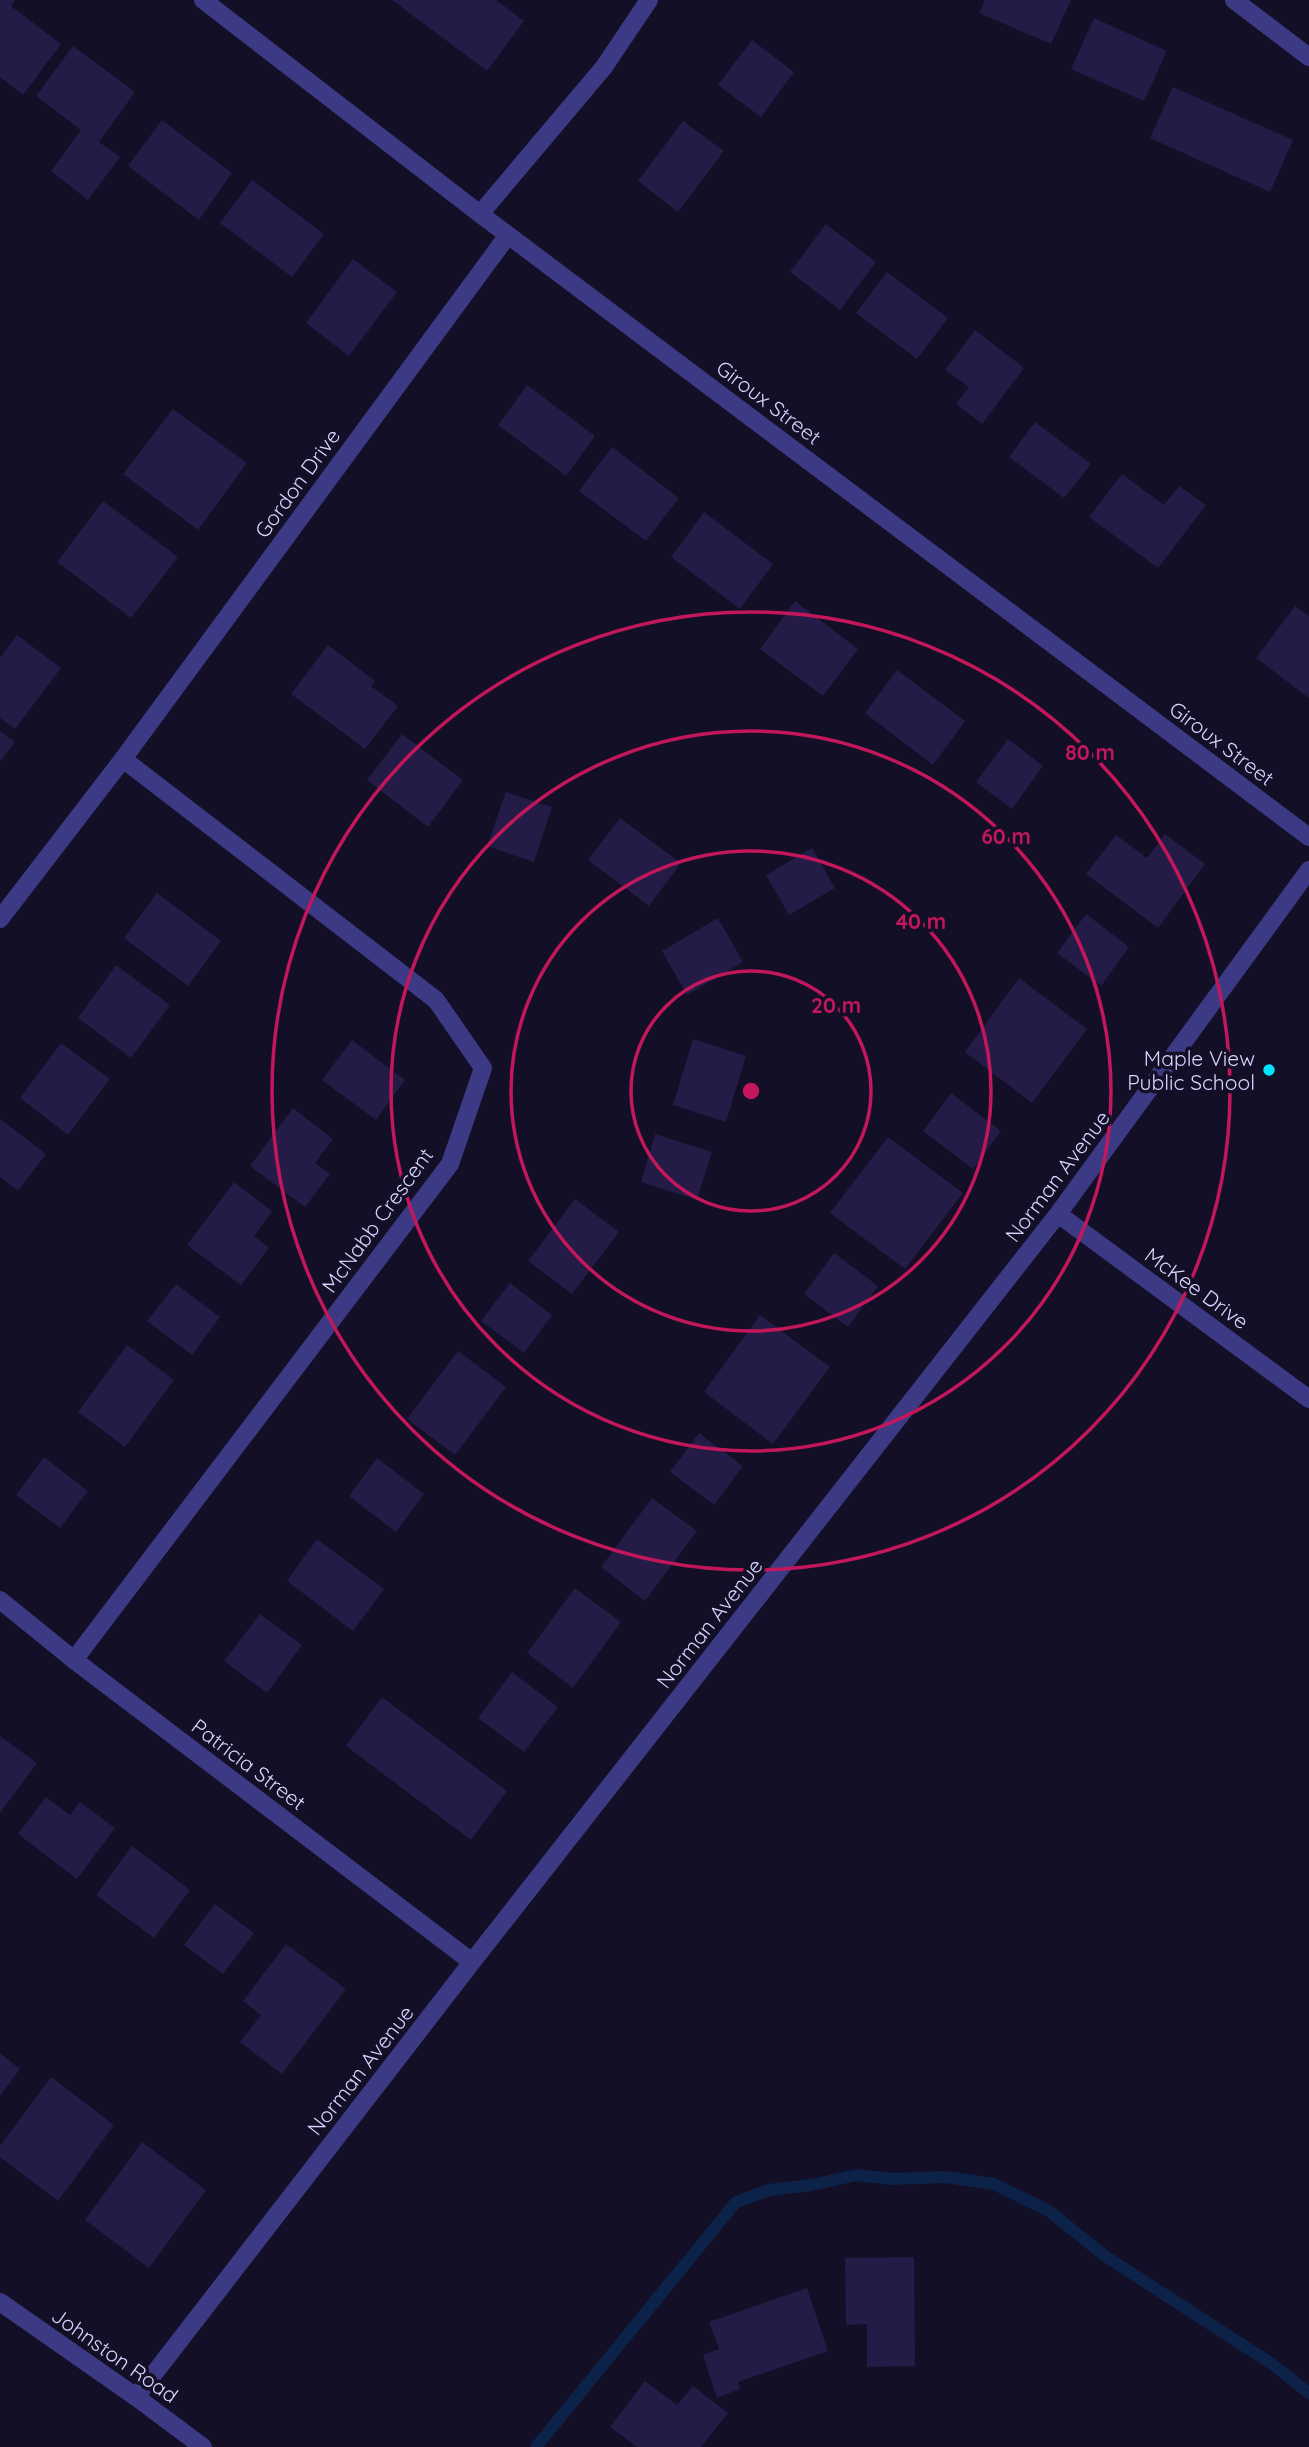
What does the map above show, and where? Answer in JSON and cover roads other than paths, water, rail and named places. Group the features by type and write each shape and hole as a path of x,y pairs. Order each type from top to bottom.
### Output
{"street":[{"name":"Giroux Street","path":"203,0 480,214 1309,837"},
{"path":"480,214 604,67 649,0"},
{"path":"1236,1 1309,57"},
{"name":"Gordon Drive","path":"123,759 508,234"},
{"path":"0,919 123,759"},
{"name":"McNabb Crescent","path":"74,1660 450,1164 483,1068 436,1000 123,759"},
{"name":"Norman Avenue","path":"136,2397 472,1962 1058,1214 1309,870"},
{"name":"McKee Drive","path":"1058,1214 1309,1399"},
{"name":"Patricia Street","path":"0,1600 74,1660 472,1962"},
{"name":"Johnston Road","path":"0,2302 203,2447"}],"waterway":[{"path":"536,2447 736,2202 769,2190 811,2185 857,2175 891,2179 946,2177 994,2184 1049,2211 1105,2256 1272,2364 1309,2393"}],"place":[{"name":"Maple View Public School","path":"1269,1070"}]}
